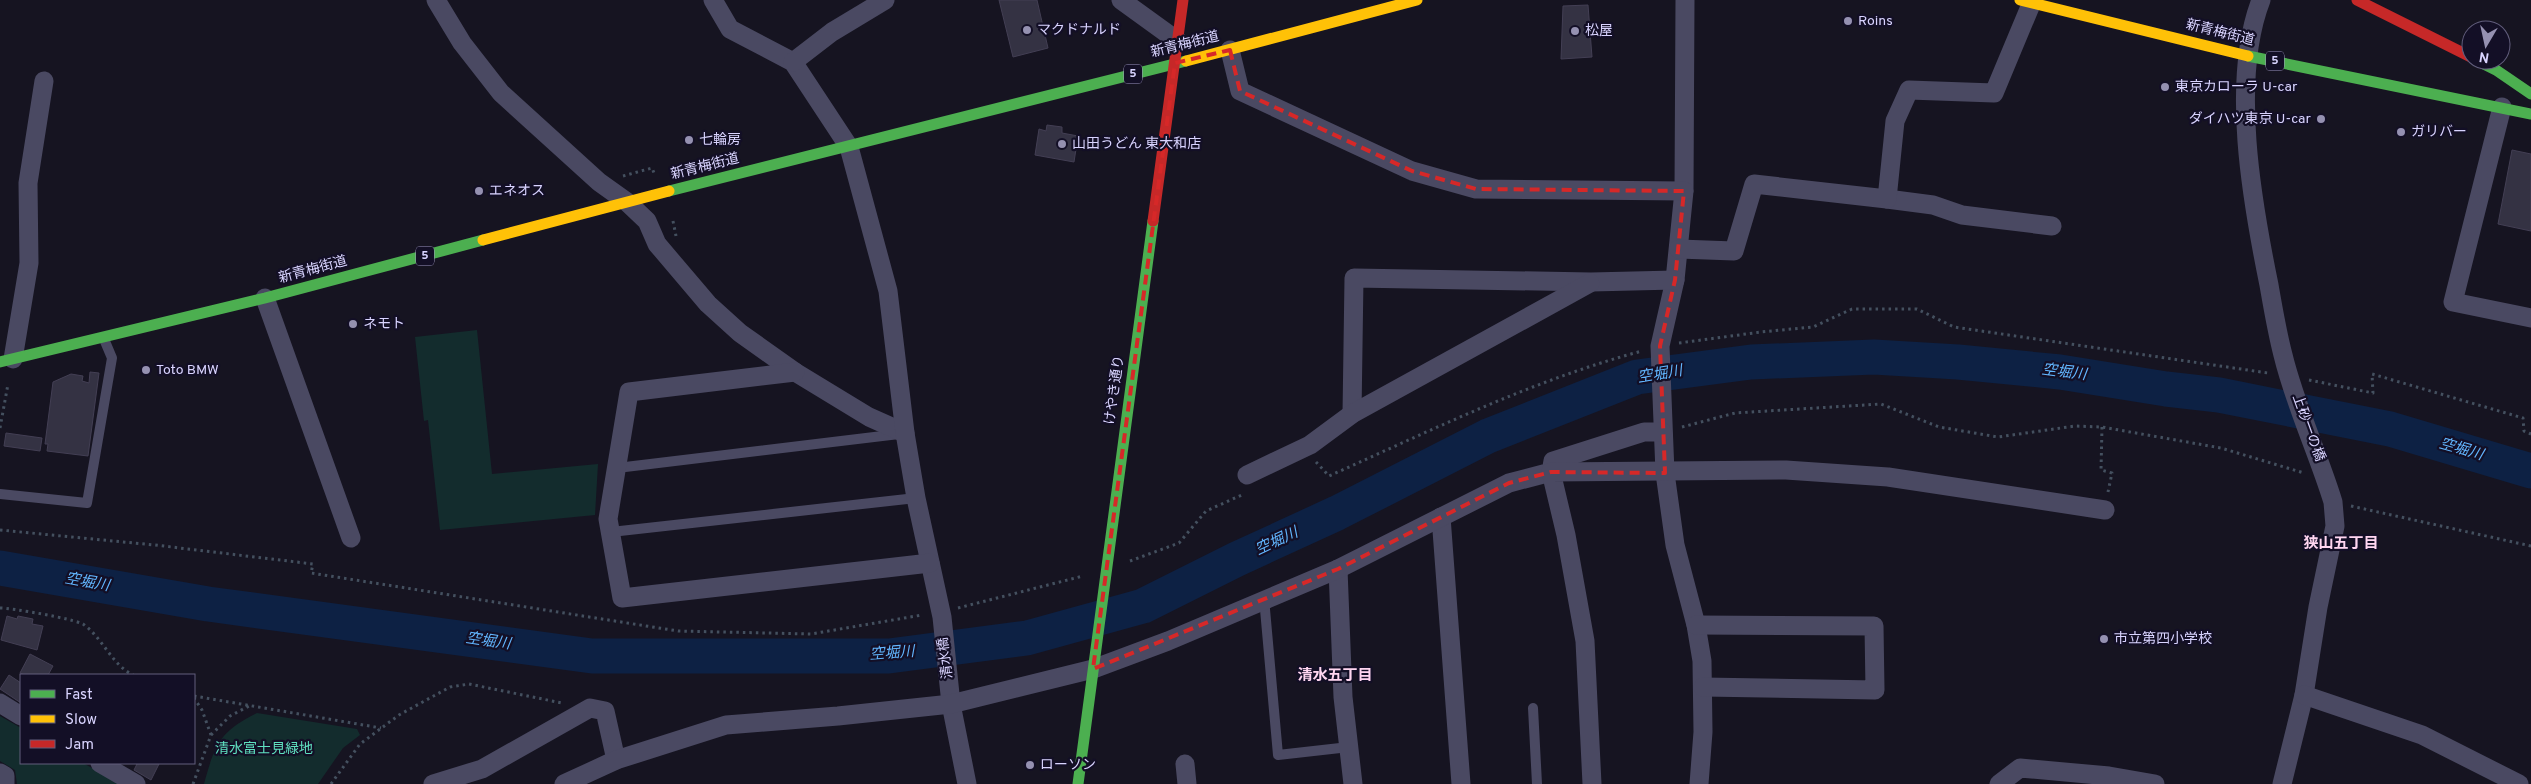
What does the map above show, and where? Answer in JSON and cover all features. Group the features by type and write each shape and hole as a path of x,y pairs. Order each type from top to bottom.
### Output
{"main road":[{"name":"けやき通り","path":"1078,784 1105,574 1179,42 1183,0"},
{"name":"新青梅街道","path":"7,361 265,298 627,202 1230,50 1376,5 1417,0"},
{"path":"2357,0 2461,52"},
{"name":"新青梅街道","path":"2026,1 2248,56 2531,114"},
{"path":"2496,70 2531,94"}],"street":[{"path":"713,0 730,29 792,62 832,32 885,0"},
{"path":"1121,0 1179,42"},
{"path":"1684,0 1684,192 1675,280 1660,348 1662,430 1674,544 1696,625 1703,687 1703,732 1698,784"},
{"name":"上砂一の橋","path":"2261,0 2255,16 2248,56 2246,138 2261,248 2283,356 2333,502 2335,526 2318,607 2304,695 2282,784"},
{"path":"1887,199 1896,121 1909,90 1994,93 2026,1"},
{"path":"441,2 462,44 501,92 599,182 627,202 647,221 657,244 708,304 740,333 795,372 869,417 905,433"},
{"path":"1230,50 1240,91 1412,171 1476,189 1684,192"},
{"name":"清水橋","path":"792,62 849,147 888,291 905,433 916,498 941,614 951,701 967,784"},
{"path":"7,361 30,263 28,183 44,81"},
{"path":"2502,107 2453,302 2531,318"},
{"path":"1678,249 1734,252 1754,184 1934,205 1962,214 2052,226"},
{"path":"1352,414 1354,278 1591,282 1675,280"},
{"path":"1249,482 1310,445 1352,414 1591,282"},
{"path":"265,298 351,538"},
{"path":"795,372 630,392 608,519 622,598 930,563"},
{"path":"1592,784 1585,642 1566,535 1551,472 1553,461 1644,432 1662,430"},
{"path":"564,784 616,760 726,725 838,716 951,701 1168,641 1264,598 1338,569 1510,483 1551,472 1786,470 1888,478 2104,510"},
{"path":"1441,517 1460,784"},
{"path":"1338,569 1343,697 1353,784"},
{"path":"1696,625 1874,626 1875,690 1703,687"},
{"path":"2304,695 2422,735 2519,784"},
{"path":"0,703 20,715"},
{"path":"433,784 482,769 590,708 605,711 616,760"},
{"path":"102,764 136,784"},
{"path":"1184,764 1187,784"},
{"path":"1999,784 2020,768 2110,776 2148,783"},
{"path":"0,774 5,776 6,784"}],"lane":[{"path":"0,494 87,503 112,358 104,338"},
{"path":"617,468 905,433"},
{"path":"610,532 916,498"},
{"path":"1264,598 1278,755 1349,747"},
{"path":"1533,708 1537,784"}],"path":[{"path":"620,177 652,168"},
{"path":"1315,462 1330,476 1508,396 1592,364 1660,348 1761,332 1813,327 1852,310 1917,309 1954,326 2289,376 2373,393 2372,374 2523,418 2524,431 2531,434"},
{"path":"0,428 7,361"},
{"path":"1662,430 1735,413 1881,404 1939,427 1998,436 2075,426 2102,428 2221,448 2326,480"},
{"path":"2102,428 2101,470 2112,473 2104,510"},
{"path":"0,530 155,545 313,564 312,572 678,630 811,634 941,614 1105,574 1179,543 1206,511 1249,482"},
{"path":"2333,502 2531,546"},
{"path":"0,608 81,623 99,640 121,669 131,674"},
{"path":"331,784 360,744 399,716 450,686 469,684 590,708"},
{"path":"195,697 381,728"},
{"path":"195,699 202,710 211,735"},
{"path":"193,784 211,735 230,716 249,706"}],"highlighted area":[{"path":"1230,50 1240,91 1412,171 1476,189 1684,191 1675,280 1660,346 1665,473 1551,472 1509,483 1338,569 1093,669 1175,63"}],"green space":[{"path":"477,330 492,474 598,464 595,515 440,530 428,420 424,421 415,337"},
{"name":"清水富士見緑地","path":"257,713 357,729 360,735 343,748 318,784 204,784 220,741 234,726"},
{"path":"0,716 20,727 20,764 85,764 121,784 17,784 15,770 0,761"}],"building":[{"path":"999,0 1037,0 1048,48 1013,57"},
{"path":"1588,5 1592,57 1561,59 1563,6"},
{"path":"1047,125 1062,127 1062,133 1078,136 1074,162 1035,155 1039,129 1046,131"},
{"path":"2512,150 2531,154 2531,231 2498,224"},
{"path":"90,372 99,373 88,456 47,451 48,444 45,444 53,382 71,374 83,376 82,381 89,383"},
{"path":"6,433 42,438 40,451 4,446"},
{"path":"7,616 17,619 18,616 33,619 32,624 43,626 37,650 1,640"},
{"path":"30,654 53,666 49,674 20,673"},
{"path":"9,675 20,682 20,702 0,689"},
{"path":"137,764 159,764 151,780 134,770"}],"waterway":[{"name":"空堀川","path":"0,568 208,604 592,656 889,656 1027,638 1143,606 1237,559 1337,513 1488,436 1637,377 1751,362 1874,357 1958,362 2060,372 2166,389 2219,395 2390,429 2531,471"}],"traffic: fast":[{"path":"2248,56 2531,114"},
{"path":"669,191 1186,61"},
{"path":"2496,70 2531,94"},
{"path":"1078,784 1153,221"},
{"path":"0,362 265,298 483,240"}],"traffic: slow":[{"path":"1186,61 1417,0"},
{"path":"2020,0 2248,56"},
{"path":"483,240 669,191"}],"traffic: jam":[{"path":"1153,221 1183,0"},
{"path":"2357,0 2461,52"}],"place":[{"name":"Roins","path":"1848,21"},
{"name":"マクドナルド","path":"1027,30"},
{"name":"松屋","path":"1575,31"},
{"name":"東京カローラ U-car","path":"2165,87"},
{"name":"ダイハツ東京 U-car","path":"2321,119"},
{"name":"ガリバー","path":"2401,132"},
{"name":"七輪房","path":"689,140"},
{"name":"山田うどん 東大和店","path":"1062,144"},
{"name":"エネオス","path":"479,191"},
{"name":"ネモト","path":"353,324"},
{"name":"Toto BMW","path":"146,370"},
{"name":"市立第四小学校","path":"2104,639"},
{"name":"ローソン","path":"1030,765"}],"district":[{"name":"狭山五丁目","path":"2341,544"},
{"name":"清水五丁目","path":"1335,676"}]}
